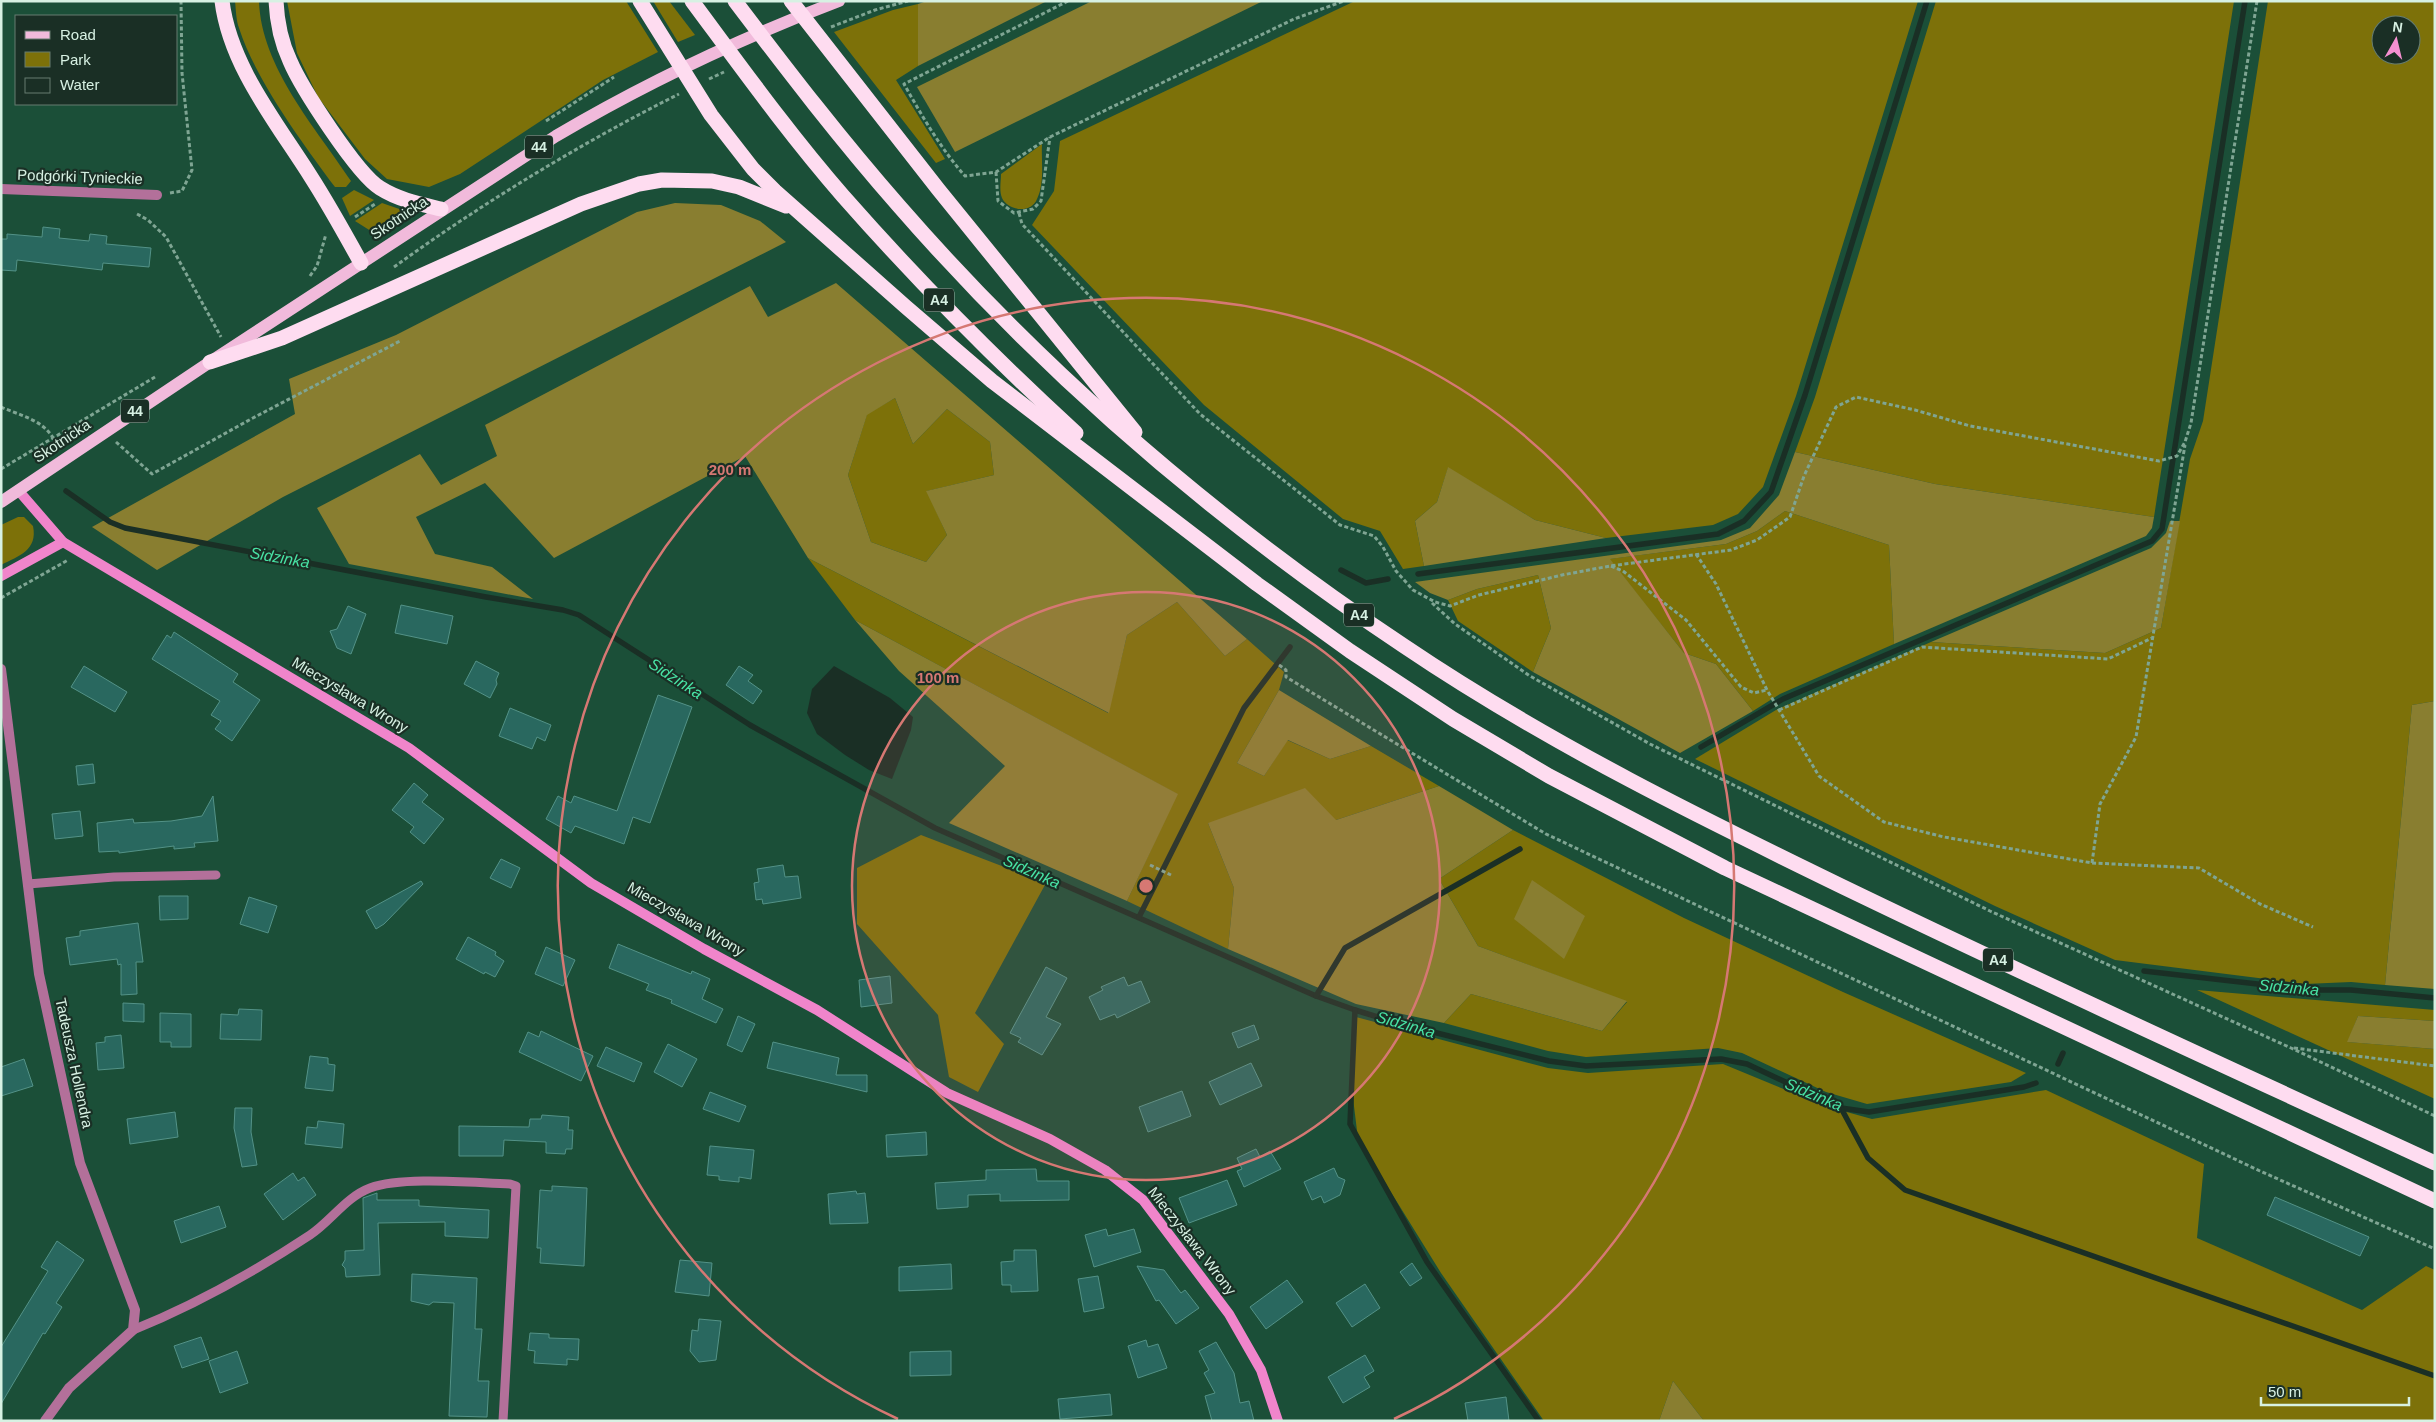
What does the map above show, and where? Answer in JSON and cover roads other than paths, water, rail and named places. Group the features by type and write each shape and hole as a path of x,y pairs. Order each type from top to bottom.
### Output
{"highway":[{"path":"222,1 228,32 248,77 361,263"},
{"path":"276,1 284,45 302,84 361,170 379,187 390,194 407,201 441,209"},
{"path":"640,1 711,116 753,169 906,307 992,380 1158,506"},
{"name":"A4","path":"692,1 744,73 820,168 862,217 984,347 1158,506 1257,584 1350,651 1453,719 1549,776 1725,868 1844,926 2435,1201"},
{"name":"A4","path":"735,1 820,113 924,234 1034,349 1163,466 1286,562 1404,647 1506,711 1584,755 1744,839 1913,920 2435,1163"},
{"path":"791,1 938,189 1163,466"},
{"path":"210,362 282,338 558,214 612,192 639,184 662,180 712,181 758,193 801,212"}],"main road":[{"name":"Skotnicka","path":"1,502 441,209 556,136 639,90 747,39 839,1"}],"street":[{"name":"Podgórki Tynieckie","path":"1,190 157,196"},
{"name":"Mieczysława Wrony","path":"18,490 63,542 409,748 598,886 704,949 817,1010 947,1093 1050,1139 1105,1170 1143,1200 1229,1314 1261,1370 1278,1421"},
{"path":"1,576 63,542"},
{"name":"Tadeusza Hollendra","path":"1,669 39,974 80,1162 135,1310 133,1330"},
{"path":"45,1421 69,1388 133,1330"}],"lane":[{"path":"28,884 114,877 216,875"},
{"path":"133,1330 175,1313 259,1267 312,1234 357,1195 368,1189 416,1181 510,1184 516,1186 503,1421"}],"water":[{"path":"834,666 890,698 913,717 911,730 892,779 869,770 817,734 807,713 812,689"}],"waterway":[{"path":"1418,574 1718,534 1744,521 1771,492 1805,395 1927,1"},
{"path":"1701,747 1783,699 2152,541 2162,529 2245,1"},
{"name":"Sidzinka","path":"66,491 110,522 125,528 563,610 579,615 750,725 935,828 1316,996 1397,1023 1549,1061 1586,1066 1721,1059 1747,1064 1841,1108 1869,1112 2024,1087 2036,1083"},
{"path":"1341,570 1366,583 1388,579"},
{"path":"1139,917 1244,708 1290,647"},
{"path":"1316,996 1345,948 1520,849"},
{"name":"Sidzinka","path":"2144,971 2310,990 2351,990 2435,998"},
{"path":"1355,1010 1350,1124 1427,1262 1539,1421"},
{"name":"Sidzinka","path":"2058,1064 2063,1053"},
{"path":"1841,1108 1868,1158 1905,1190 2435,1376"}]}
